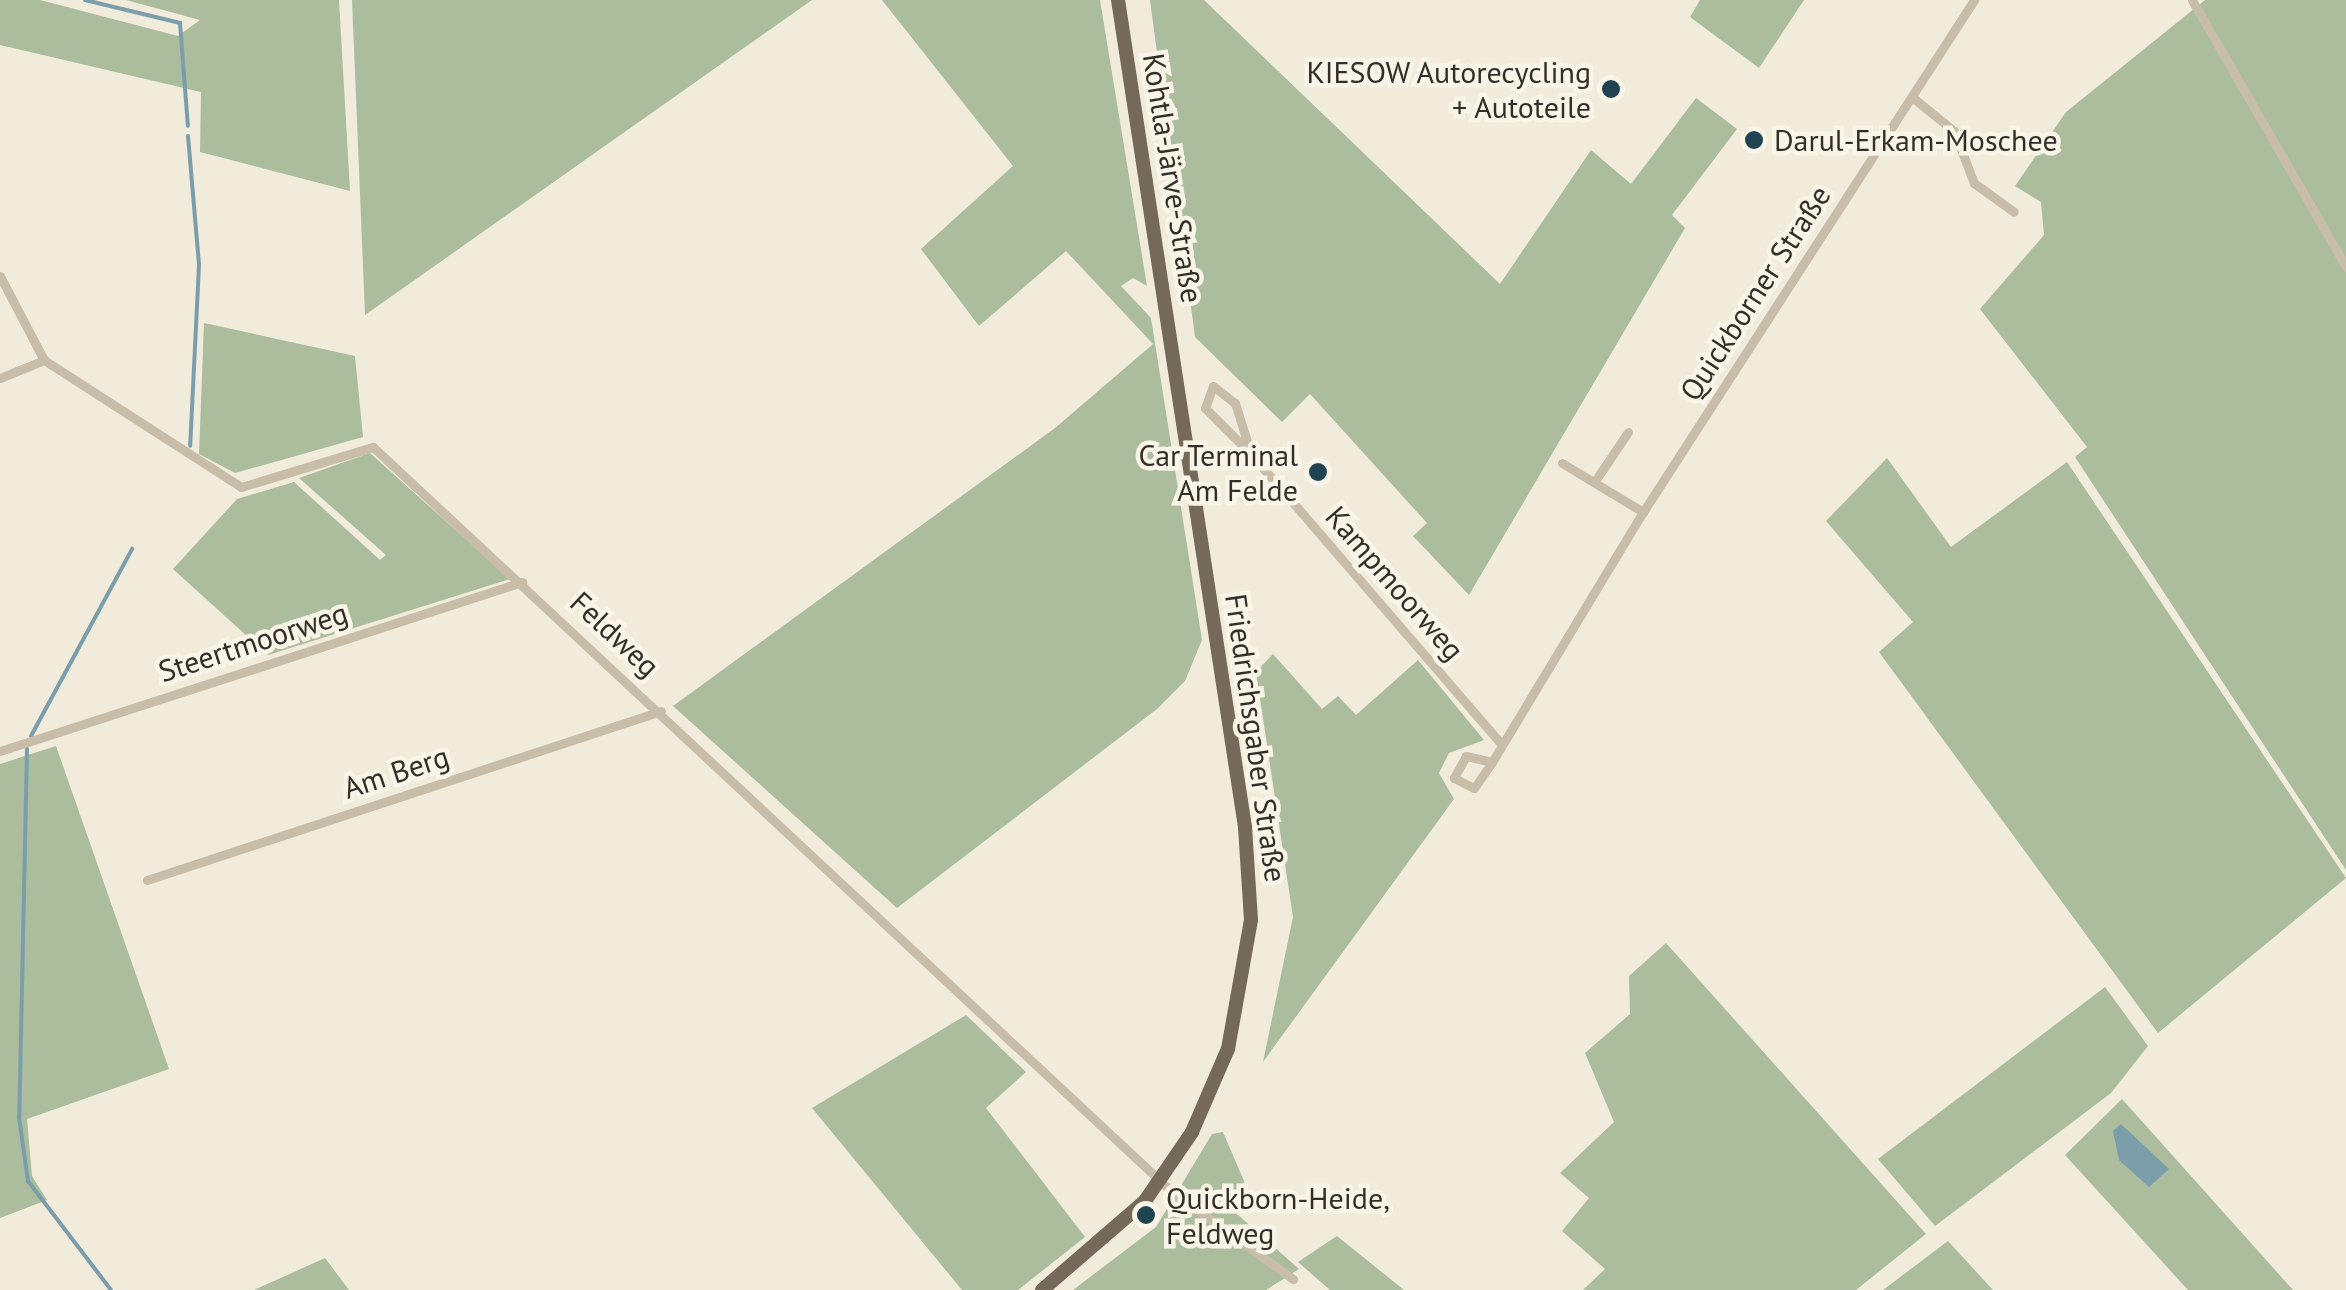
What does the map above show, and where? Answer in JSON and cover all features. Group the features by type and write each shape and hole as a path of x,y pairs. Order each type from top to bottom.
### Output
{"main road":[{"name":"Kohtla-Järve-Straße","path":"1118,0 1172,365"},
{"name":"Friedrichsgaber Straße","path":"1042,1290 1161,1181 1224,1058 1251,920 1245,827 1172,365"}],"street":[{"name":"Quickborner Straße","path":"1502,745 1642,512 1974,0"},
{"path":"2192,0 2346,266"},
{"path":"1912,97 1954,131 1974,183 2014,212"},
{"name":"Feldweg","path":"0,276 44,360 241,487 373,447 661,711 1161,1181 1293,1280"},
{"path":"0,378 44,360"},
{"name":"Kampmoorweg","path":"1251,454 1234,402 1213,386 1205,408 1251,454 1502,745"},
{"path":"1595,482 1628,432"},
{"path":"1562,462 1642,512"},
{"name":"Steertmoorweg","path":"0,751 522,582"},
{"name":"Am Berg","path":"147,880 661,711"},
{"path":"1492,762 1466,756 1454,778 1474,788 1492,762 1502,745"}],"green space":[{"path":"0,0 40,0 178,36 200,20 126,0 339,0 350,191 200,152 201,92 0,45"},
{"path":"352,0 812,0 365,315"},
{"path":"882,0 1100,0 1147,286 1133,278 1121,286 1151,318 1202,640 1185,681 1157,709 897,908 673,706 1055,428 1153,344 1066,251 979,326 921,249 1013,166"},
{"path":"1150,0 1204,0 1500,284 1591,150 1631,184 1696,98 1737,129 1672,215 1685,228 1469,595 1413,536 1427,523 1310,394 1282,422 1195,337"},
{"path":"1700,0 1804,0 1759,68 1690,17"},
{"path":"2205,0 2346,0 2346,870 2075,457 2087,447 1980,309 2044,235 2041,202 2015,186 2066,112"},
{"path":"204,323 355,356 363,437 235,473 199,454"},
{"path":"370,453 510,579 268,655 173,569 237,499 294,482 380,560 386,555 299,478"},
{"path":"1887,458 1951,547 2067,462 2346,878 2158,1033 1879,652 1913,622 1826,521"},
{"path":"1273,654 1322,709 1338,696 1356,715 1418,660 1484,740 1449,753 1439,773 1454,799 1263,1062 1293,917 1256,672"},
{"path":"56,746 169,1069 27,1119 32,1176 47,1200 0,1218 0,764"},
{"path":"1666,943 1926,1234 1856,1290 1583,1290 1605,1269 1562,1231 1589,1198 1560,1173 1614,1122 1585,1053 1630,1014 1629,976"},
{"path":"2105,987 2148,1046 2111,1093 1935,1226 1878,1159"},
{"path":"966,1015 1026,1072 986,1108 1085,1237 1018,1290 962,1290 812,1108"},
{"path":"2122,1099 2293,1290 2188,1290 2065,1155"},
{"path":"1223,1132 1244,1181 1237,1214 1299,1269 1266,1290 1073,1290 1156,1227 1212,1134"},
{"path":"1337,1236 1404,1290 1330,1290 1298,1262"},
{"path":"1948,1241 1993,1290 1883,1290"},
{"path":"325,1258 349,1290 254,1290"}],"water":[{"path":"2121,1124 2169,1169 2149,1187 2119,1160 2113,1131"}],"waterway":[{"path":"85,0 180,23 188,126"},
{"path":"188,136 199,265 190,446"},
{"path":"31,736 132,549"},
{"path":"27,749 19,1117 28,1181 111,1290"}],"place":[{"name":"KIESOW Autorecycling + Autoteile","path":"1611,89"},
{"name":"Darul-Erkam-Moschee","path":"1754,140"},
{"name":"Car Terminal Am Felde","path":"1318,472"},
{"name":"Quickborn-Heide, Feldweg","path":"1146,1215"}]}
